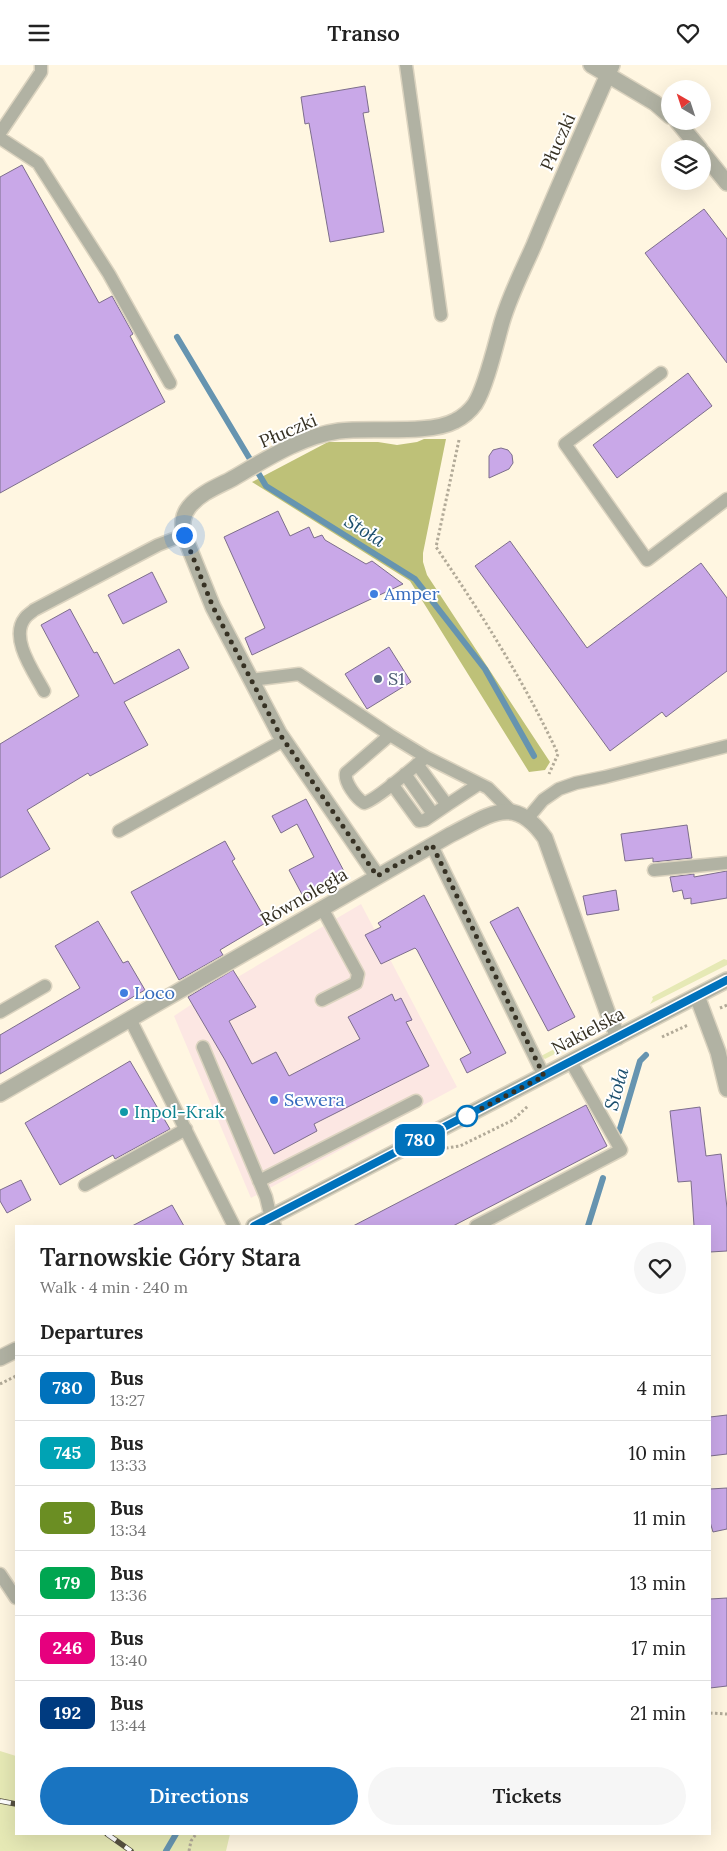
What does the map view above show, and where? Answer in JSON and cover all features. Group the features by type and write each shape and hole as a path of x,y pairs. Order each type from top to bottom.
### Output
{"street":[{"path":"591,65 610,70 661,108"},
{"name":"Płuczki","path":"377,876 279,733 213,607 184,535 182,525 184,515 189,506 208,492 299,443 338,431 446,426 464,416 476,403 503,318 610,70"},
{"path":"684,130 693,140"},
{"path":"711,163 727,183"},
{"path":"510,810 528,818 537,826 545,838 618,1037"},
{"name":"Równoległa","path":"0,1094 432,845 488,816 510,810"},
{"name":"Nakielska","path":"259,1225 273,1222 727,980"},
{"path":"697,996 718,1051 727,1089"},
{"path":"0,1358 15,1350"}],"lane":[{"path":"0,133 40,72 41,65"},
{"path":"406,65 441,315"},
{"path":"0,138 38,163 109,274 170,383"},
{"path":"661,373 565,445 647,560 727,499"},
{"path":"44,691 20,645 18,631 24,618 158,545 184,535"},
{"path":"251,680 299,674 390,735 422,761 488,789 510,810"},
{"path":"390,735 347,771 345,777 360,800 364,803 368,802 422,761"},
{"path":"119,831 284,740"},
{"path":"528,818 543,800 559,789 576,783 596,780 727,746"},
{"path":"422,761 447,805"},
{"path":"405,774 433,814"},
{"path":"392,784 417,819 422,821 478,784"},
{"path":"432,845 544,1076"},
{"path":"654,871 727,863"},
{"path":"322,908 358,974 356,983 322,1000"},
{"path":"0,1012 45,986"},
{"path":"130,1019 234,1225"},
{"path":"203,1047 266,1197 273,1222"},
{"path":"478,1225 621,1150 571,1062"},
{"path":"259,1181 416,1101"},
{"path":"85,1185 186,1129"},
{"path":"0,1574 15,1596"}],"path":[{"path":"464,416 436,547 474,601 510,661 540,715 558,754 543,784 543,800"},
{"path":"439,1149 460,1146 514,1120 531,1103"},
{"path":"2,1384 15,1378"},
{"path":"711,1713 727,1714"},
{"path":"190,1851 191,1841 195,1835"}],"shaded area":[{"path":"361,904 457,1087 251,1198 174,1016"}],"green space":[{"path":"424,439 446,439 423,553 423,562 427,575 550,762 545,770 529,772 410,581 252,482 328,442 378,442 397,445"},
{"path":"724,959 727,960 727,965 650,1004 653,999 652,997"},
{"path":"583,1034 582,1040 545,1059 541,1056"},
{"path":"0,1751 15,1756 15,1835 230,1835 226,1851 0,1851"}],"building":[{"path":"365,86 369,112 363,113 384,232 330,242 309,123 305,124 301,97"},
{"path":"22,165 99,303 112,296 133,334 130,336 165,402 0,493 0,177"},
{"path":"704,209 727,239 727,363 645,253"},
{"path":"688,373 712,406 617,478 593,445"},
{"path":"501,448 508,450 512,455 513,463 509,469 489,478 489,456 493,450"},
{"path":"278,511 290,536 309,527 314,538 322,535 325,540 366,564 372,561 403,584 252,655 245,638 265,628 224,537"},
{"path":"510,541 587,648 701,563 727,598 727,671 666,717 662,712 610,751 475,566"},
{"path":"152,572 167,602 123,624 108,595"},
{"path":"70,609 94,653 97,652 114,684 179,649 189,668 124,702 148,745 90,776 88,773 27,810 50,849 0,878 0,744 79,696 41,625"},
{"path":"389,647 411,682 367,709 345,674"},
{"path":"306,799 347,877 305,900 289,870 314,857 297,824 281,833 272,816"},
{"path":"687,825 692,858 653,862 653,858 625,861 621,834"},
{"path":"225,841 235,859 232,861 267,922 220,950 223,955 179,980 131,892"},
{"path":"727,871 727,898 691,904 691,898 684,899 682,890 673,892 670,877 694,874 694,877"},
{"path":"616,890 619,910 587,915 583,896"},
{"path":"424,895 506,1053 467,1073 460,1059 471,1053 417,950 415,948 381,964 365,935 381,927 378,923"},
{"path":"518,907 575,1017 548,1031 490,922"},
{"path":"98,921 123,963 128,961 145,990 0,1074 0,1035 80,988 55,946"},
{"path":"233,970 256,1007 229,1021 252,1064 276,1052 289,1076 360,1039 348,1017 392,994 395,1001 401,998 412,1020 406,1022 429,1066 314,1124 317,1131 274,1154 225,1060 188,997"},
{"path":"130,1061 170,1129 115,1159 113,1155 60,1185 25,1123"},
{"path":"586,1105 607,1146 455,1225 355,1225"},
{"path":"700,1107 706,1156 721,1154 727,1208 727,1251 711,1252 711,1225 694,1225 691,1181 678,1182 670,1111"},
{"path":"21,1180 31,1200 7,1213 0,1201 0,1190"},
{"path":"172,1205 183,1225 134,1225"},
{"path":"727,1415 727,1454 711,1456 711,1417"},
{"path":"727,1488 727,1529 713,1532 711,1525 711,1489"},
{"path":"727,1598 727,1686 711,1688 711,1599"}],"waterway":[{"name":"Stoła","path":"177,337 266,486 415,579 485,669 534,756"},
{"name":"Stoła","path":"619,1132 640,1061 646,1055"},
{"name":"Stoła","path":"588,1225 603,1178"},
{"name":"Stoła","path":"166,1851 175,1835"}],"railway":[{"path":"0,1801 15,1804"},
{"path":"108,1835 131,1851"}],"bus line":[{"name":"780","path":"256,1225 727,980"}],"place":[{"name":"Amper","path":"374,594"},
{"name":"S1","path":"378,679"},
{"name":"Loco","path":"124,993"},
{"name":"Sewera","path":"274,1100"},
{"name":"Inpol-Krak","path":"124,1112"}],"route":[{"path":"184,535 213,607 279,733 377,876 432,845 438,857 544,1076 467,1116"}]}
